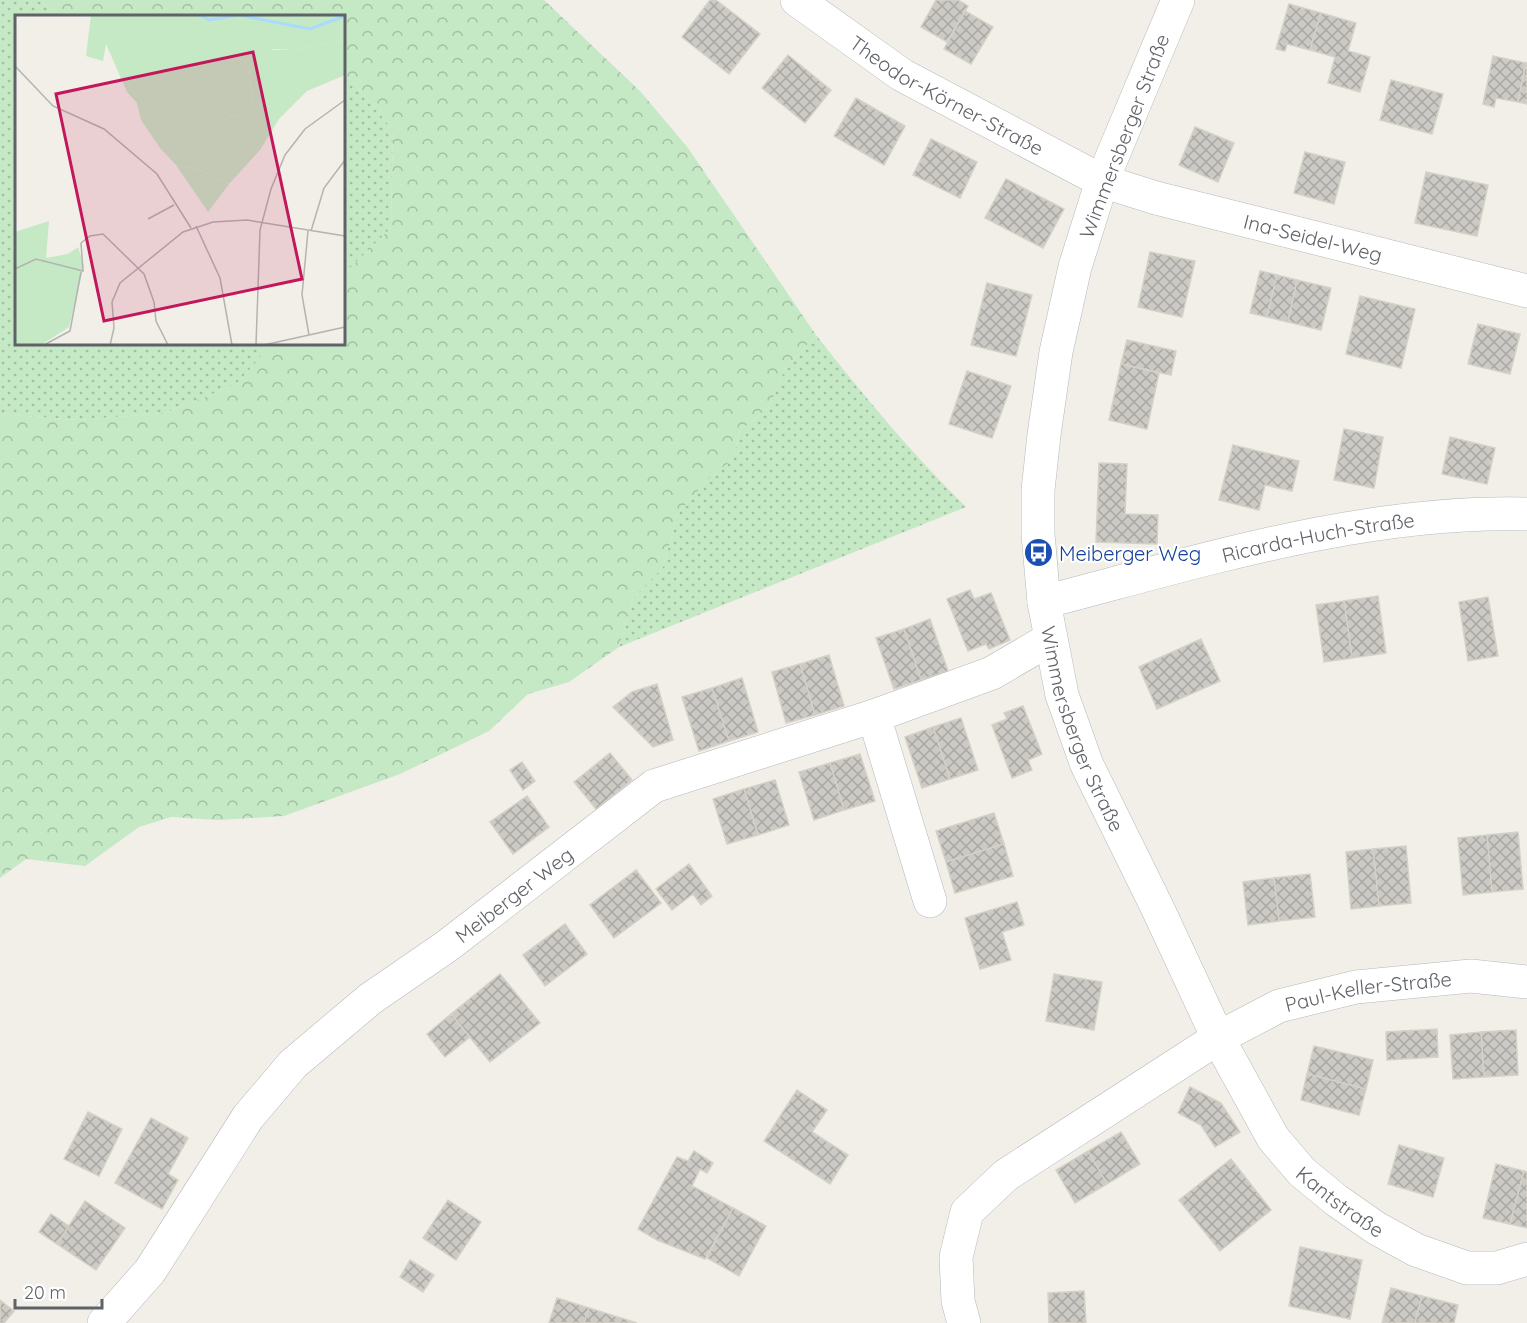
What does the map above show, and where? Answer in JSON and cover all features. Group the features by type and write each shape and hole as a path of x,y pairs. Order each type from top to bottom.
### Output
{"street":[{"name":"Theodor-Körner-Straße","path":"797,0 902,75 1102,181"},
{"name":"Wimmersberger Straße","path":"1178,0 1102,181 1075,267 1056,352 1044,435 1038,490 1038,553 1050,639 1062,695 1087,765 1218,1038"},
{"name":"Ina-Seidel-Weg","path":"1102,181 1168,201 1527,291"},
{"name":"Ricarda-Huch-Straße","path":"1044,602 1278,541 1406,520 1490,513 1527,514"},
{"name":"Meiberger Weg","path":"104,1323 150,1271 248,1117 292,1064 370,999 447,946 654,786 874,716 992,673 1050,639"},
{"path":"874,716 930,901"},
{"name":"Paul-Keller-Straße","path":"1218,1038 1279,1006 1356,987 1472,976 1527,982"},
{"path":"963,1323 958,1301 956,1257 967,1212 1006,1175 1218,1038"},
{"name":"Kantstraße","path":"1218,1038 1273,1138 1302,1172 1336,1200 1376,1228 1416,1250 1467,1268 1497,1268 1527,1259"}],"green space":[{"path":"0,0 39,0 57,15 15,15 15,345 271,345 237,384 165,413 77,420 0,414"},
{"path":"39,0 544,0 640,91 688,148 816,335 785,369 769,407 740,431 732,460 708,479 678,513 663,567 633,598 619,647 569,682 528,694 489,731 400,774 284,816 218,820 171,817 139,827 85,866 26,859 0,878 0,414 77,420 165,413 237,384 271,345 345,345 345,273 391,228 393,130 350,78 345,76 345,15 57,15"},
{"path":"345,76 350,78 393,130 391,228 345,273"},
{"path":"816,335 888,423 966,507 619,647 633,598 663,567 678,513 708,479 732,460 740,431 769,407 785,369"}],"building":[{"path":"710,0 716,0 760,34 729,74 682,37"},
{"path":"936,0 958,0 968,6 947,42 921,27"},
{"path":"1289,4 1321,13 1310,50 1287,44 1285,51 1276,49"},
{"path":"965,11 993,27 971,64 944,49"},
{"path":"1321,13 1356,23 1348,51 1370,57 1360,92 1328,83 1335,57 1310,50"},
{"path":"788,55 831,90 805,123 762,88"},
{"path":"1493,56 1526,63 1518,102 1496,98 1494,107 1483,104"},
{"path":"1527,64 1527,104 1518,102"},
{"path":"1391,80 1443,94 1432,134 1380,120"},
{"path":"856,98 905,126 884,165 834,136"},
{"path":"1195,127 1234,143 1218,182 1179,165"},
{"path":"931,139 977,162 960,198 913,175"},
{"path":"1305,152 1345,162 1334,204 1294,193"},
{"path":"1426,172 1488,185 1477,236 1415,223"},
{"path":"1006,179 1064,209 1043,248 985,218"},
{"path":"1150,252 1195,261 1182,317 1138,307"},
{"path":"1260,271 1277,275 1267,317 1250,313"},
{"path":"1277,275 1297,280 1288,322 1267,317"},
{"path":"1297,280 1331,288 1321,330 1288,322"},
{"path":"987,283 1032,295 1016,356 971,345"},
{"path":"1360,296 1415,309 1401,368 1346,354"},
{"path":"1478,324 1520,334 1510,374 1468,364"},
{"path":"1127,340 1176,351 1171,375 1121,364"},
{"path":"1121,364 1159,373 1147,429 1109,420"},
{"path":"967,371 1011,386 992,438 949,424"},
{"path":"1344,429 1383,437 1374,488 1334,480"},
{"path":"1450,437 1495,448 1487,484 1442,474"},
{"path":"1233,445 1299,461 1292,491 1265,485 1259,510 1219,500"},
{"path":"1099,463 1127,464 1125,514 1158,515 1157,544 1096,542"},
{"path":"970,590 974,599 991,593 1010,640 989,649 986,644 968,651 947,599"},
{"path":"1378,596 1386,653 1352,658 1344,601"},
{"path":"1488,597 1498,656 1468,661 1459,602"},
{"path":"1344,601 1352,658 1324,662 1316,605"},
{"path":"930,619 948,671 921,680 904,629"},
{"path":"904,629 921,680 894,689 876,638"},
{"path":"1201,639 1220,681 1157,709 1139,667"},
{"path":"829,655 844,706 815,715 800,664"},
{"path":"800,664 815,715 786,723 772,672"},
{"path":"742,678 758,732 729,741 712,688"},
{"path":"657,684 673,740 653,747 613,707 632,692"},
{"path":"712,688 729,741 699,751 682,697"},
{"path":"1023,706 1042,754 1028,760 1032,770 1012,778 992,725 1007,719 1004,713"},
{"path":"961,718 978,770 950,779 933,727"},
{"path":"933,727 950,779 922,788 905,737"},
{"path":"610,753 632,780 596,809 574,782"},
{"path":"860,754 875,801 844,810 830,763"},
{"path":"522,762 535,781 523,790 510,770"},
{"path":"830,763 844,810 814,820 799,772"},
{"path":"775,780 789,825 758,835 744,789"},
{"path":"744,789 758,835 727,844 713,799"},
{"path":"527,796 549,827 513,854 490,822"},
{"path":"994,813 1004,844 946,862 936,831"},
{"path":"1518,832 1523,889 1492,892 1487,835"},
{"path":"1487,835 1492,892 1463,895 1458,838"},
{"path":"1004,844 1013,876 955,893 946,862"},
{"path":"1406,846 1411,903 1379,906 1373,849"},
{"path":"1373,849 1379,906 1351,909 1346,852"},
{"path":"689,864 712,896 701,905 693,894 672,910 656,889"},
{"path":"636,870 661,903 614,938 590,905"},
{"path":"1310,874 1315,917 1279,921 1274,878"},
{"path":"1274,878 1279,921 1248,925 1243,882"},
{"path":"1017,902 1024,925 1002,932 1011,960 980,969 965,918"},
{"path":"565,924 587,954 545,986 523,955"},
{"path":"500,974 540,1023 490,1062 451,1014"},
{"path":"1054,974 1102,982 1094,1030 1046,1021"},
{"path":"451,1014 470,1037 445,1057 427,1034"},
{"path":"1437,1029 1438,1057 1387,1060 1386,1032"},
{"path":"1516,1030 1518,1075 1484,1077 1481,1032"},
{"path":"1481,1032 1484,1077 1453,1079 1450,1035"},
{"path":"1314,1046 1373,1060 1366,1089 1307,1074"},
{"path":"1307,1074 1366,1089 1359,1115 1301,1100"},
{"path":"1190,1087 1221,1103 1240,1132 1215,1147 1201,1125 1178,1113"},
{"path":"797,1090 827,1110 812,1132 848,1155 830,1184 764,1141"},
{"path":"88,1112 122,1129 99,1176 64,1159"},
{"path":"151,1118 188,1138 168,1174 178,1180 162,1209 115,1183"},
{"path":"1121,1132 1140,1164 1107,1184 1088,1151"},
{"path":"1399,1145 1444,1158 1433,1197 1388,1184"},
{"path":"694,1151 713,1163 707,1173 700,1169 692,1186 733,1208 705,1259 657,1240 638,1229 677,1157 688,1161"},
{"path":"1088,1151 1107,1184 1075,1203 1056,1170"},
{"path":"1231,1159 1271,1210 1220,1251 1179,1200"},
{"path":"1496,1164 1524,1171 1510,1224 1483,1218"},
{"path":"1524,1171 1527,1172 1527,1228 1510,1224"},
{"path":"448,1200 481,1222 456,1260 423,1238"},
{"path":"85,1201 125,1228 96,1270 57,1244"},
{"path":"733,1208 766,1226 739,1276 707,1258"},
{"path":"51,1214 69,1226 57,1244 39,1232"},
{"path":"1300,1247 1362,1260 1350,1319 1289,1306"},
{"path":"410,1260 434,1275 423,1292 400,1277"},
{"path":"1391,1288 1422,1296 1415,1323 1382,1323"},
{"path":"1084,1291 1086,1323 1049,1323 1048,1293"},
{"path":"1422,1296 1458,1305 1454,1323 1415,1323"},
{"path":"557,1298 589,1308 584,1323 549,1323"},
{"path":"0,1300 14,1311 4,1323 0,1323"},
{"path":"589,1308 637,1323 584,1323"}],"place":[{"name":"Meiberger Weg","path":"1038,553"}]}
